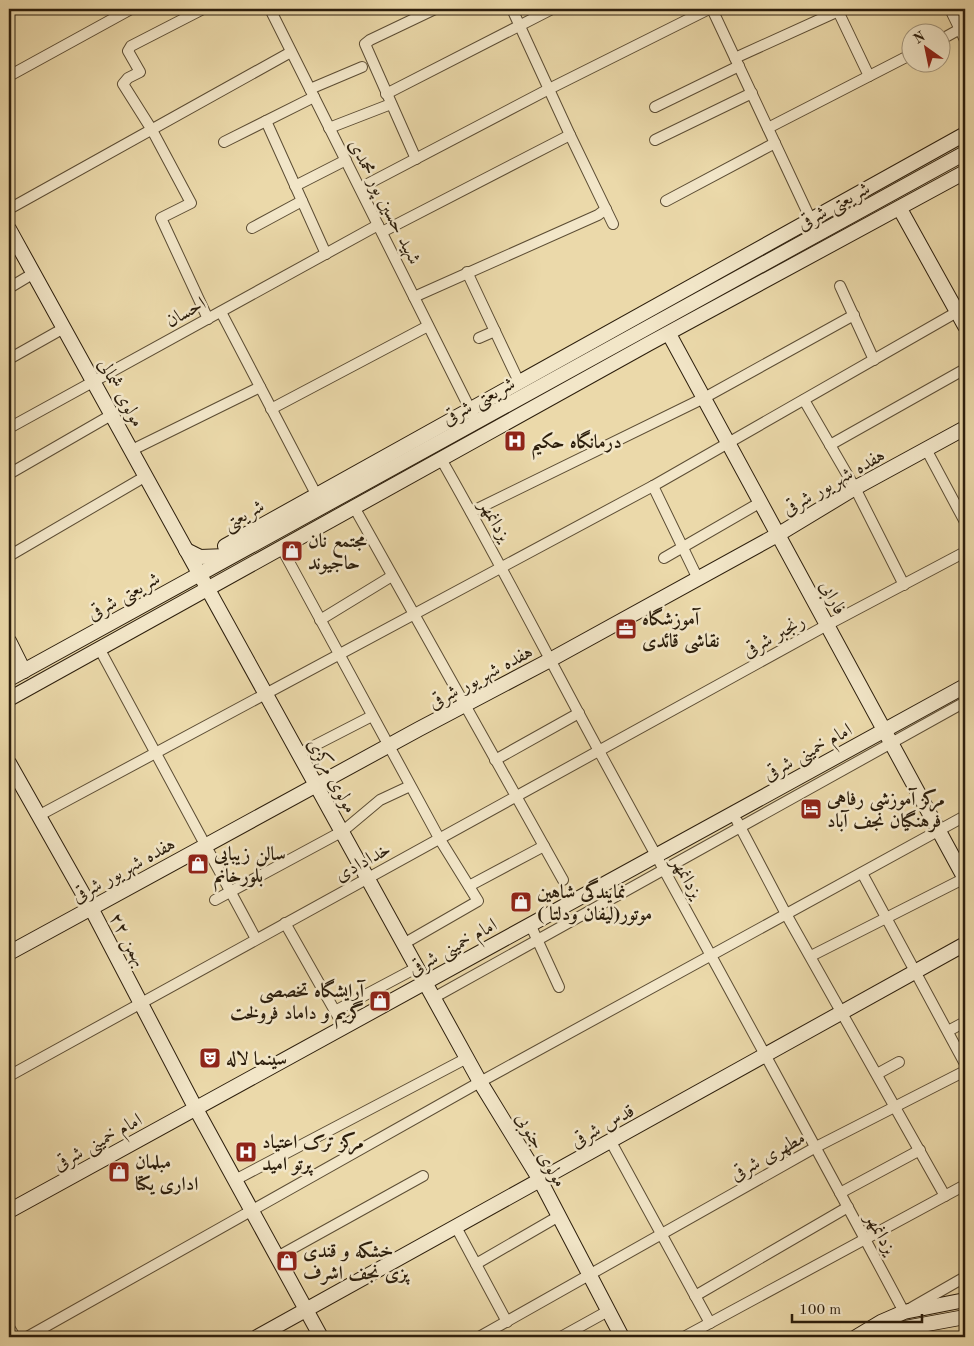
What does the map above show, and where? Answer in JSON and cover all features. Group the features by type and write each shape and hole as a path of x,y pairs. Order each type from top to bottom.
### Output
{"street":[{"path":"9,76 131,9"},
{"path":"203,9 130,46 128,52 140,72 128,78 122,84 152,130 191,203 161,218 208,319"},
{"name":"شهید حسین پور محمدی","path":"270,9 477,422"},
{"path":"416,158 365,44 435,9"},
{"path":"512,9 613,224"},
{"path":"330,128 388,99 552,9"},
{"path":"360,188 548,89 710,9 752,93 811,220"},
{"path":"950,9 965,40"},
{"path":"655,107 737,62 840,10 869,76"},
{"path":"952,33 960,29"},
{"path":"9,209 291,52"},
{"path":"768,128 902,59"},
{"path":"224,142 266,122 312,93 362,67"},
{"path":"655,140 752,93"},
{"path":"266,122 326,254"},
{"name":"شریعتی شرقی","path":"9,679 199,574 230,550 249,547 316,494 965,134"},
{"name":"احسان","path":"9,428 326,254 570,135"},
{"path":"666,201 775,143"},
{"name":"شریعتی شرقی","path":"283,520 477,422 914,183 965,153"},
{"path":"886,178 914,183 922,159"},
{"path":"295,186 346,160"},
{"name":"شریعتی شرقی","path":"9,698 965,172"},
{"path":"252,228 302,201"},
{"path":"414,297 598,215 606,209"},
{"path":"900,209 959,308 965,326"},
{"name":"مولوی شمالی","path":"9,229 113,414 207,588"},
{"path":"467,272 518,382"},
{"path":"9,288 34,274"},
{"path":"840,286 874,360"},
{"path":"38,816 653,486 874,360 959,308"},
{"path":"221,312 316,494"},
{"path":"471,512 704,398 854,315"},
{"path":"271,409 428,326"},
{"path":"9,359 64,328"},
{"path":"479,338 495,331"},
{"name":"فارابی","path":"669,334 965,879"},
{"path":"830,445 965,369"},
{"path":"132,450 260,387"},
{"path":"804,400 855,488 904,585"},
{"path":"9,474 113,414"},
{"name":"هفده شهریور شرقی","path":"9,954 388,746 550,660 965,428"},
{"path":"926,449 965,522"},
{"name":"یزدانمهر","path":"441,459 767,1055 904,1312"},
{"path":"9,556 146,476"},
{"path":"653,486 698,578"},
{"path":"664,558 761,502"},
{"path":"354,507 563,880"},
{"name":"شریعتی","path":"230,550 283,520"},
{"path":"249,547 252,557 257,560"},
{"path":"281,547 410,786 439,838 478,901 405,943"},
{"path":"186,550 200,557 211,558 230,550"},
{"name":"رنجبر شرقی","path":"599,750 965,552"},
{"path":"320,620 392,576"},
{"name":"مولوی مرکزی","path":"207,588 426,981"},
{"path":"137,609 144,614 143,623"},
{"path":"9,641 24,671"},
{"path":"100,648 155,753 232,891 256,939"},
{"name":"امام خمینی شرقی","path":"9,1211 733,813 888,736 965,686"},
{"path":"435,997 739,826 888,736 965,702"},
{"path":"495,760 579,713"},
{"path":"300,754 372,716"},
{"name":"خدادادی","path":"9,1076 599,750"},
{"name":"۲۲ بهمن","path":"9,763 91,908 196,1109 321,1337"},
{"path":"215,900 343,831 380,800 410,786"},
{"path":"733,813 786,914 896,1106 945,1196"},
{"path":"27,1337 251,1209 965,816"},
{"path":"469,886 544,846"},
{"path":"862,873 965,1064"},
{"path":"811,956 965,879"},
{"path":"285,923 344,1027"},
{"path":"530,924 559,987"},
{"name":"قدس شرقی","path":"257,1337 965,944"},
{"path":"335,1011 418,967"},
{"name":"مولوی جنوبی","path":"426,981 480,1082 540,1180 622,1337"},
{"path":"948,1031 965,1022"},
{"path":"235,1180 467,1058"},
{"path":"877,1074 899,1062"},
{"name":"مطهری شرقی","path":"479,1337 816,1147 965,1071"},
{"path":"610,1142 710,1323"},
{"path":"840,1193 920,1150"},
{"path":"277,1257 423,1176"},
{"path":"684,1337 965,1185"},
{"path":"695,1296 848,1207"},
{"path":"476,1264 559,1216"},
{"path":"456,1227 507,1322"},
{"path":"858,1337 881,1322 904,1312 965,1277"},
{"path":"904,1312 965,1300"},
{"path":"561,1337 608,1311"},
{"path":"858,1337 896,1333 965,1317"},
{"path":"9,1327 15,1337"}],"place":[{"name":"درمانگاه حکیم","path":"515,441"},
{"name":"مجتمع نان حاجیوند","path":"292,551"},
{"name":"آموزشگاه نقاشی قائدی","path":"626,629"},
{"name":"مرکز آموزشی رفاهی فرهنگیان نجف آباد","path":"811,809"},
{"name":"سالن زیبایی بلورخانم","path":"198,864"},
{"name":"نمایندگی شاهین موتور(لیفان ودلتا )","path":"521,902"},
{"name":"آرایشگاه تخصصی گریم و داماد فرولخت","path":"380,1001"},
{"name":"سینما لاله","path":"210,1058"},
{"name":"مرکز ترک اعتیاد پرتو امید","path":"246,1152"},
{"name":"مبلمان اداری یکتا","path":"119,1172"},
{"name":"خشکه و قندی پزی نجف اشرف","path":"287,1261"}]}
